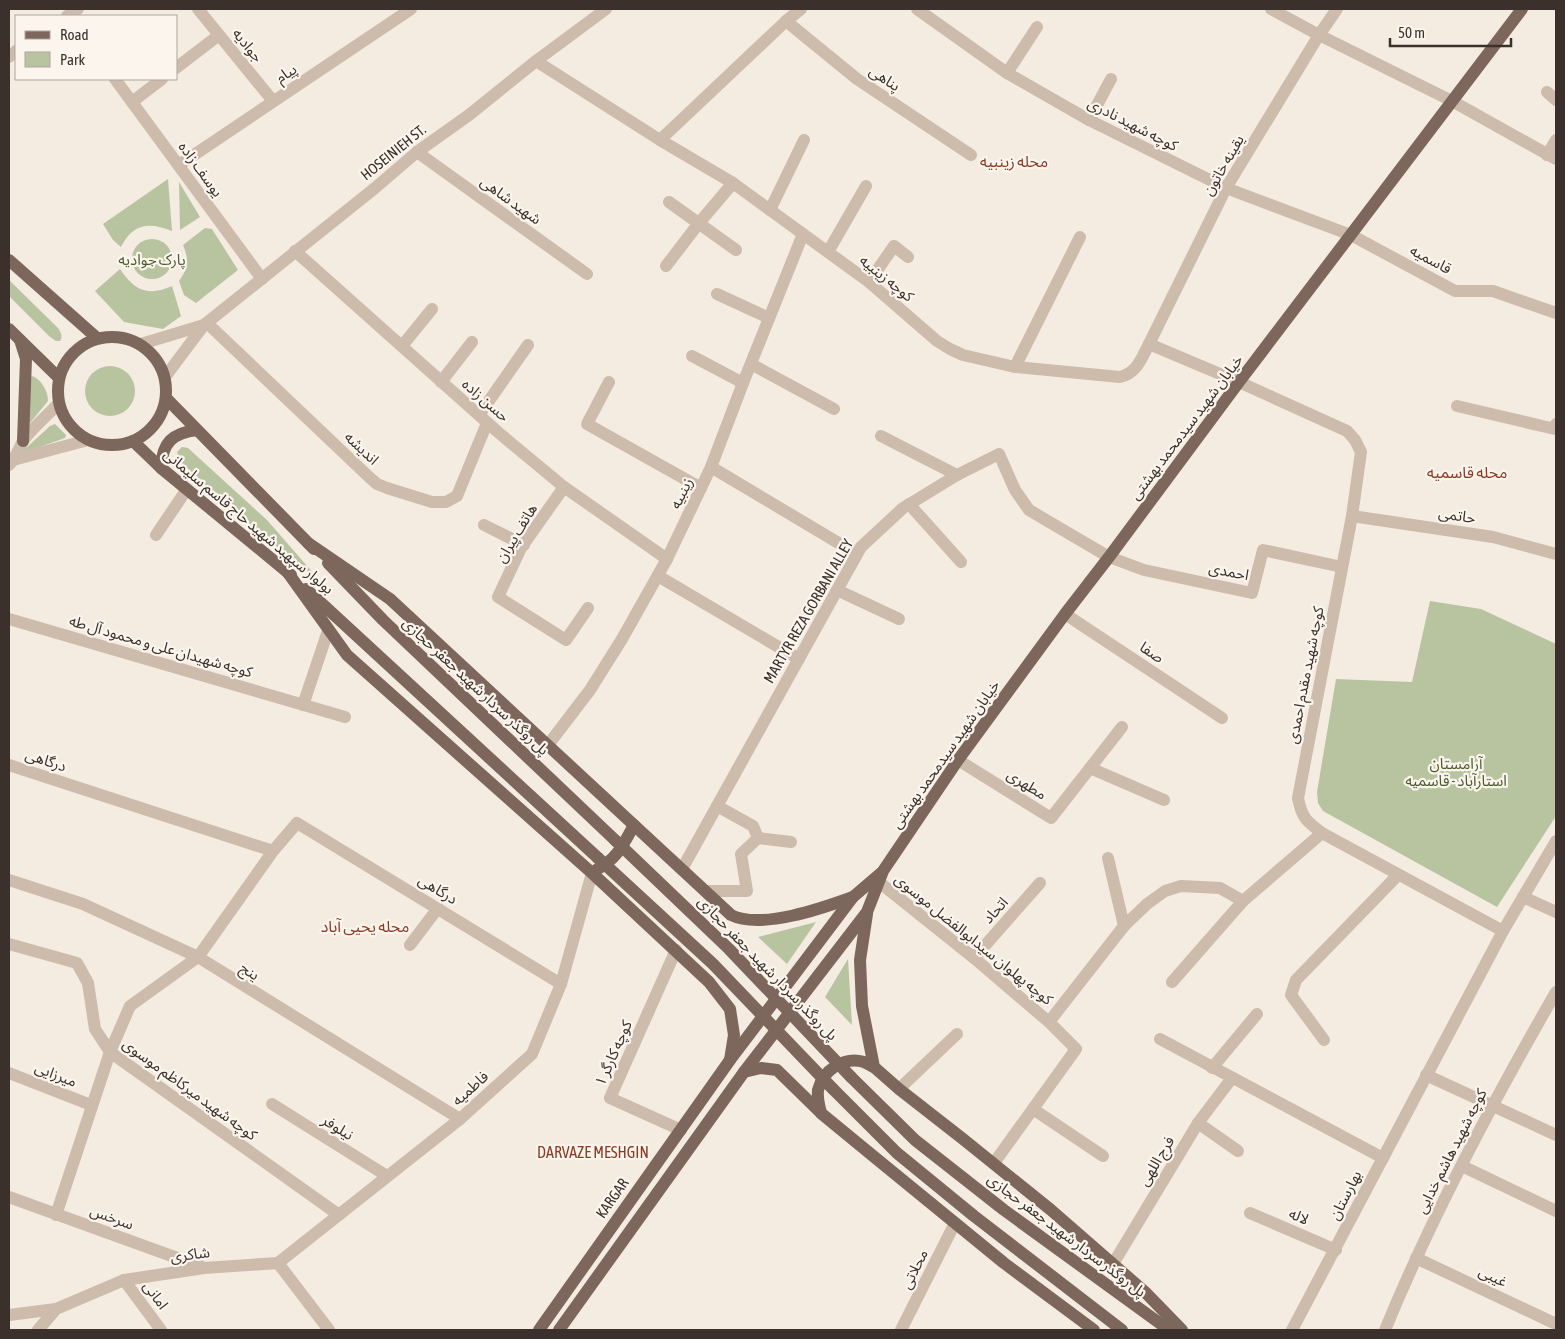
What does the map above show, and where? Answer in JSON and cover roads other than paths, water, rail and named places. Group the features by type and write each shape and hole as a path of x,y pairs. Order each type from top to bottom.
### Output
{"main road":[{"name":"خیابان شهید سیدمحمد بهشتی","path":"744,1072 867,912 881,877 958,760 1064,614 1522,9"},
{"path":"9,260 97,338"},
{"path":"9,329 58,377"},
{"path":"112,336 127,338 141,344 160,364 165,377 166,398 160,416 149,431 133,441 120,445 106,445 88,440 71,427 63,416 58,404 58,377 64,364 72,352 84,343 97,338 112,336"},
{"path":"20,340 26,359 23,441"},
{"name":"بولوار سپهبد شهید حاج قاسم سلیمانی","path":"166,398 383,620"},
{"path":"161,468 162,454 169,441 183,432 197,430"},
{"name":"بولوار سپهبد شهید حاج قاسم سلیمانی","path":"133,441 161,468 286,570 713,964 897,1153 974,1216 1122,1330"},
{"path":"308,543 390,599 732,916 743,920 761,920 788,916 820,909 853,897"},
{"path":"286,570 347,655 592,873 709,982 730,1010 734,1035 730,1060"},
{"name":"پل روگذر سردار شهید جعفر حجازی","path":"383,620 729,948 851,1077 915,1140 1004,1210 1169,1330"},
{"path":"592,873 609,863 620,850 634,825"},
{"name":"خیابان شهید سیدمحمد بهشتی","path":"730,1060 853,897 881,877"},
{"path":"867,912 860,960 862,1006 874,1067"},
{"name":"KARGAR","path":"539,1330 730,1060"},
{"path":"822,1114 818,1102 818,1090 822,1079 830,1070 840,1063 852,1061 864,1062 874,1067 1051,1210 1145,1292 1182,1330"},
{"path":"559,1330 744,1072 761,1068 777,1070 822,1114 1004,1263 1094,1330"}],"street":[{"name":"جوادیه","path":"198,9 273,101"},
{"name":"پیام","path":"179,165 411,9"},
{"name":"HOSEINIEH ST.","path":"205,324 417,152 469,115 536,61 606,9"},
{"path":"660,140 801,9"},
{"name":"کوچه شهید نادری","path":"917,9 1007,73 1089,120 1226,188 1351,235"},
{"path":"1271,9 1319,36 1452,101 1552,157 1556,140"},
{"name":"یقینه خاتون","path":"1149,344 1226,188 1337,9"},
{"name":"پناهی","path":"786,21 857,79 971,155"},
{"path":"1007,73 1037,26"},
{"path":"178,66 219,35"},
{"name":"کوچه زینبیه","path":"536,61 660,140 734,184 869,282 937,341 950,349 963,355 1015,368 1120,377 1134,371 1149,344"},
{"path":"1089,120 1111,79"},
{"name":"یوسف زاده","path":"116,80 262,279"},
{"path":"132,102 161,80"},
{"path":"770,210 804,140"},
{"name":"شهید شاهی","path":"417,152 586,274"},
{"path":"666,266 699,223 734,184"},
{"path":"828,252 866,186"},
{"path":"669,202 736,250"},
{"name":"زینبیه","path":"548,745 590,690 622,639 667,559 711,467 803,234"},
{"name":"قاسمیه","path":"1351,235 1455,291 1493,291 1556,313"},
{"path":"1015,368 1080,237"},
{"path":"869,282 894,246 908,257"},
{"name":"حسن زاده","path":"295,251 483,419 564,487 667,559"},
{"path":"717,294 769,318"},
{"path":"402,346 432,309"},
{"path":"141,344 205,324"},
{"path":"165,377 205,324"},
{"name":"اندیشه","path":"205,324 369,477 377,484 387,488 432,502 446,502 457,496 483,419"},
{"path":"441,382 472,342"},
{"path":"1149,344 1239,382"},
{"path":"483,419 528,345"},
{"path":"692,356 743,383"},
{"path":"751,364 834,409"},
{"path":"609,382 587,424 701,488"},
{"name":"کوچه شهید مقدم احمدی","path":"1239,382 1347,431 1355,440 1361,452 1352,516 1298,798 1301,813 1322,834 1503,931"},
{"path":"11,463 23,441 58,404"},
{"path":"1457,406 1555,430 1556,424"},
{"path":"882,436 957,475"},
{"path":"11,463 88,440"},
{"name":"MARTYR REZA GORBANI ALLEY","path":"682,869 861,547 903,508 957,475 1000,454 1015,490 1029,510 1109,557"},
{"path":"711,467 857,554"},
{"name":"هاتف پیران","path":"564,487 524,545 498,597 566,640 588,608"},
{"path":"156,535 187,489"},
{"path":"909,504 961,562"},
{"name":"حاتمی","path":"1352,516 1493,537 1556,554"},
{"path":"484,525 524,545"},
{"name":"احمدی","path":"1109,557 1144,570 1252,593 1263,550 1342,567"},
{"path":"658,576 799,659"},
{"path":"837,590 899,619"},
{"name":"صفا","path":"1064,614 1222,718"},
{"name":"کوچه شهیدان علی و محمود آل طه","path":"9,619 344,717"},
{"path":"303,705 328,631"},
{"name":"مطهری","path":"958,760 1051,818 1122,728"},
{"name":"درگاهی","path":"9,765 273,851 297,823 561,984"},
{"path":"1090,768 1164,800"},
{"path":"718,806 753,826 758,838"},
{"path":"1172,982 1243,901 1322,834"},
{"path":"758,838 791,842"},
{"path":"706,891 747,891 741,854 758,838"},
{"name":"بهارستان","path":"1292,1330 1503,931 1556,841"},
{"path":"56,1214 91,1105 110,1052 130,1006 198,957 273,851"},
{"path":"1108,858 1124,926"},
{"name":"فاطمیه","path":"278,1263 460,1119 532,1054 561,984 592,873"},
{"path":"1324,1040 1291,995 1296,980 1398,875"},
{"name":"کوچه پهلوان سیدابوالفضل موسوی","path":"881,877 1049,1022 1076,1049 994,1163"},
{"name":"ینج","path":"9,880 83,904 198,957 460,1119"},
{"name":"اتحاد","path":"974,958 1040,883"},
{"name":"کوچه پهلوان سیدابوالفضل موسوی","path":"1049,1022 1124,926 1147,904 1165,891 1181,886 1220,888 1243,901"},
{"path":"1523,897 1556,912"},
{"path":"410,945 438,908"},
{"name":"کوچه شهید میرکاظم موسوی","path":"9,944 78,963 88,983 95,1029 110,1052 339,1215"},
{"name":"کوچه کارگر ۱","path":"676,950 610,1098 681,1130"},
{"name":"کوچه شهید هاشم خدایی","path":"1387,1330 1416,1258 1492,1105 1556,992"},
{"path":"1212,1068 1258,1014"},
{"path":"899,1089 957,1034"},
{"path":"1160,1039 1382,1158"},
{"name":"میرزایی","path":"9,1073 91,1105"},
{"path":"1426,1075 1556,1134"},
{"name":"فرج اللهی","path":"1113,1264 1198,1123 1232,1078"},
{"name":"نیلوفر","path":"272,1104 387,1176"},
{"path":"1033,1108 1103,1156"},
{"path":"1198,1123 1238,1151"},
{"path":"1462,1166 1556,1211"},
{"name":"سرخس","path":"9,1198 204,1268"},
{"name":"لاله","path":"1250,1213 1336,1250"},
{"name":"محلاتی","path":"907,1328 955,1223"},
{"name":"غیبی","path":"1416,1258 1556,1324"},
{"path":"278,1263 329,1330"},
{"name":"شاکری","path":"38,1330 56,1309 124,1280 204,1268 278,1263"},
{"name":"امانی","path":"124,1280 161,1330"},
{"path":"9,1315 56,1309"}],"district":[{"name":"محله زینبیه","path":"1014,161"},
{"name":"محله قاسمیه","path":"1467,472"},
{"name":"محله یحیی آباد","path":"365,926"},
{"name":"DARVAZE MESHGIN","path":"593,1152"}],"park label":[{"name":"پارک جوادیه","path":"152,259"},
{"name":"آرامستان استارآباد - قاسمیه","path":"1456,772"}]}
